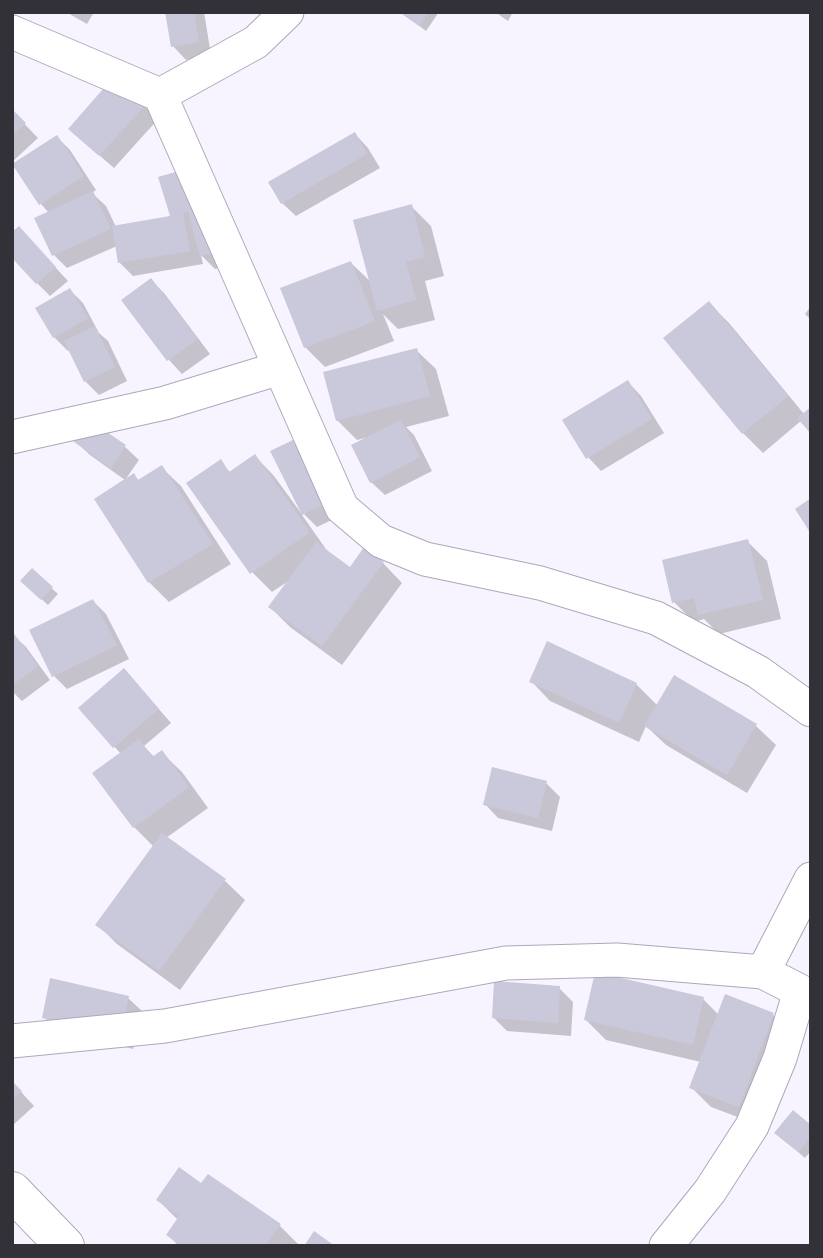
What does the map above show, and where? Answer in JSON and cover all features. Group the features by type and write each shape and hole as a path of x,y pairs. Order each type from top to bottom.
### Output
{"street":[{"path":"160,95 256,43 287,12"},
{"path":"12,32 160,95 342,508 381,541 425,559 540,583 656,618 758,672 811,710"},
{"path":"12,437 165,403 280,368"},
{"path":"763,972 811,879"},
{"path":"12,1041 165,1026 506,963 617,960 763,972 805,995 752,1126 710,1192 666,1246"},
{"path":"12,1191 65,1246"}],"building":[{"path":"165,12 194,12 199,42 171,47"},
{"path":"399,12 428,12 419,26"},
{"path":"110,81 148,102 99,156 68,129"},
{"path":"12,109 26,123 12,136"},
{"path":"355,132 367,154 281,204 268,182"},
{"path":"57,135 84,176 39,205 12,164"},
{"path":"196,166 221,251 200,256 188,212 183,213 190,251 118,263 112,226 170,216 158,177"},
{"path":"93,191 111,229 52,256 34,218"},
{"path":"412,204 425,257 406,262 416,300 377,311 353,220"},
{"path":"19,226 56,267 36,284 12,258 12,232"},
{"path":"351,261 375,321 304,348 280,288"},
{"path":"151,278 198,339 167,361 121,300"},
{"path":"70,288 88,318 53,338 35,308"},
{"path":"709,301 788,396 742,434 663,338"},
{"path":"95,326 115,367 84,382 64,341"},
{"path":"417,348 430,396 336,421 323,372"},
{"path":"628,380 652,419 586,459 562,420"},
{"path":"811,407 811,434 797,418"},
{"path":"89,420 126,445 111,468 74,442"},
{"path":"401,420 420,457 370,483 351,445"},
{"path":"293,440 324,504 302,515 270,451"},
{"path":"255,454 310,532 250,574 186,483 221,459 229,472"},
{"path":"162,465 213,544 148,583 94,499 134,473 138,480"},
{"path":"811,498 811,534 795,509"},
{"path":"748,539 763,600 698,615 694,598 672,603 662,560"},
{"path":"316,542 350,567 364,547 384,562 322,646 268,607"},
{"path":"32,568 53,587 41,600 20,581"},
{"path":"93,599 117,645 52,677 29,630"},
{"path":"12,631 38,666 12,685"},
{"path":"547,641 637,683 619,723 529,682"},
{"path":"124,668 159,709 113,748 78,708"},
{"path":"674,675 757,724 727,775 644,726"},
{"path":"139,739 152,757 162,750 189,787 133,828 92,773"},
{"path":"492,767 547,781 538,818 483,805"},
{"path":"162,833 226,879 159,971 95,925"},
{"path":"595,972 704,997 693,1045 584,1020"},
{"path":"50,978 129,996 120,1036 42,1018"},
{"path":"494,981 560,986 558,1023 492,1018"},
{"path":"725,994 774,1013 739,1107 689,1088"},
{"path":"12,1081 22,1091 12,1100"},
{"path":"793,1110 811,1125 811,1137 798,1152 774,1133"},
{"path":"179,1167 201,1183 208,1174 281,1224 265,1246 181,1246 166,1235 179,1216 156,1200"},
{"path":"314,1231 335,1246 304,1246"}]}
